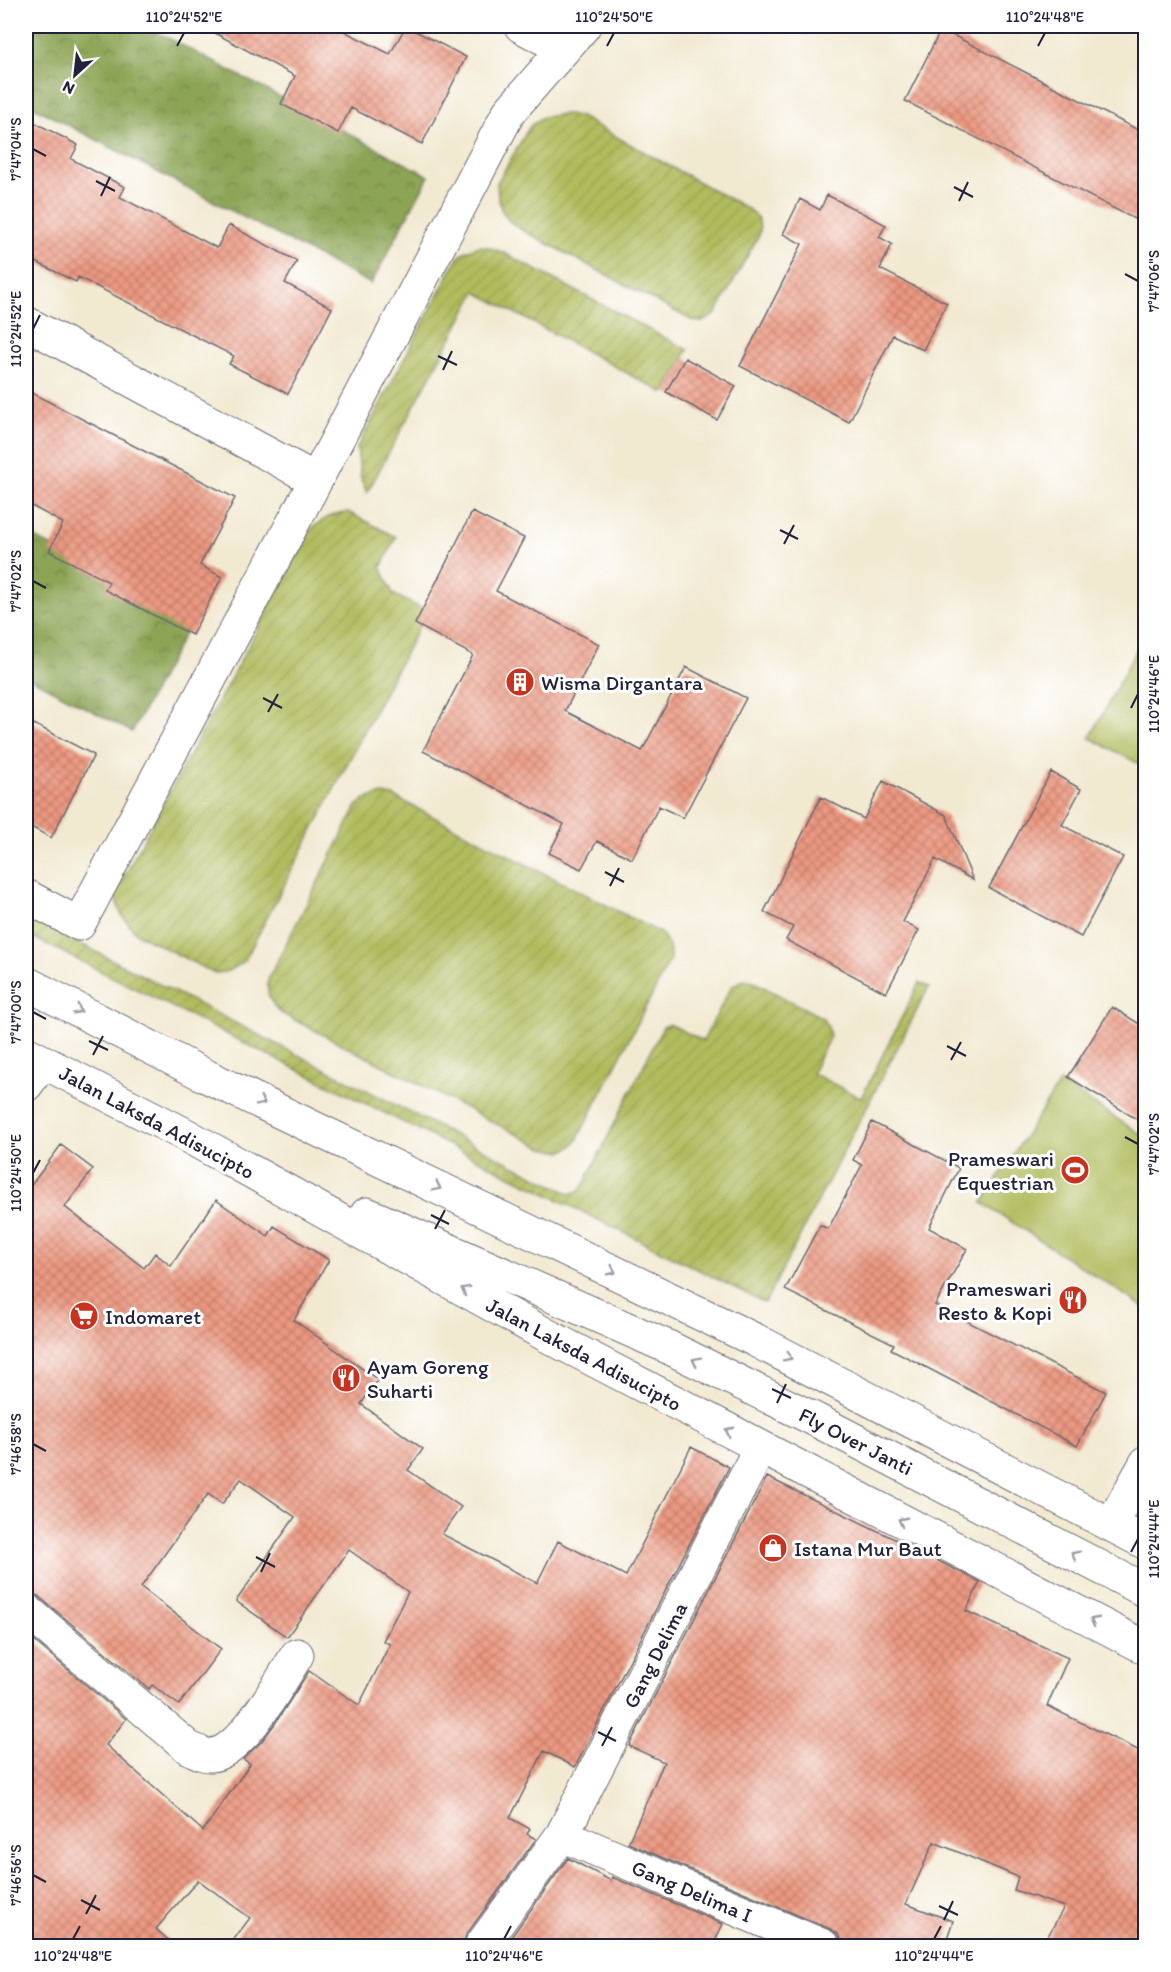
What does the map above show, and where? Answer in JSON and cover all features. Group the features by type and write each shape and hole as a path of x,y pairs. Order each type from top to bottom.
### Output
{"main road":[{"path":"26,896 79,924 509,112 574,37 521,26"},
{"path":"26,323 316,480"},
{"path":"26,983 208,1077 755,1340 1146,1543"},
{"name":"Jalan Laksda Adisucipto","path":"31,1066 182,1133 548,1336 1146,1648"},
{"name":"Fly Over Janti","path":"182,1133 666,1346 812,1418 1146,1591"},
{"name":"Gang Delima","path":"481,1947 562,1835 760,1448"},
{"path":"1111,1525 1146,1463"},
{"path":"26,1610 189,1748 210,1756 224,1751 248,1731 297,1655"},
{"name":"Gang Delima I","path":"562,1835 823,1947"}],"green space":[{"path":"26,26 146,26 429,176 371,284 26,103"},
{"path":"567,114 581,117 748,209 756,217 760,233 715,315 702,322 693,321 520,229 508,220 501,209 497,183 530,126 542,117"},
{"path":"479,246 504,253 688,350 664,393 476,292 367,493 361,479 357,448 457,259 464,252"},
{"path":"348,512 396,537 381,567 393,594 427,611 245,960 231,970 213,973 136,933 122,916 114,895 312,528 330,516"},
{"path":"26,533 191,621 132,732 26,676"},
{"path":"1145,633 1145,767 1090,738"},
{"path":"383,794 393,796 659,932 667,941 670,960 577,1140 562,1152 543,1148 281,1013 271,1001 268,992 269,977 357,806 365,799"},
{"path":"26,916 570,1194 583,1186 663,1027 670,1024 703,1041 731,987 740,981 750,980 823,1018 830,1036 812,1073 861,1098 919,983 929,987 765,1303 26,934"},
{"name":"Prameswari Equestrian","path":"1060,1082 1145,1137 1145,1308 982,1203"}],"building":[{"path":"202,26 334,26 390,54 406,26 466,57 422,144 351,108 338,133 281,104 295,76"},
{"path":"941,29 1146,134 1146,225 905,101"},
{"path":"26,118 78,145 71,159 125,187 120,197 217,248 229,225 297,261 285,283 332,308 288,394 229,364 234,356 78,277 76,282 26,257"},
{"path":"827,195 886,225 879,237 892,244 880,269 947,303 923,350 893,335 849,422 740,366 802,244 783,234 800,199 820,210"},
{"path":"685,358 736,386 717,420 666,392"},
{"path":"26,390 235,498 200,565 222,577 192,635 105,590 109,582 49,551 63,523 26,503"},
{"name":"Wisma Dirgantara","path":"472,512 524,538 496,591 599,644 565,711 642,751 686,667 746,698 683,818 659,806 632,859 597,841 581,869 549,853 564,824 423,751 473,655 415,624"},
{"path":"26,720 94,755 51,838 26,824"},
{"path":"1051,772 1081,789 1062,825 1123,857 1081,937 989,888"},
{"path":"883,781 946,815 973,880 935,859 903,922 919,930 886,993 786,940 793,927 764,912 821,797 864,819"},
{"path":"1112,1007 1146,1028 1146,1125 1068,1077"},
{"path":"872,1122 959,1168 929,1228 967,1249 935,1305 1106,1392 1077,1446 891,1349 894,1344 785,1290 820,1225 828,1229 862,1165 853,1160"},
{"path":"61,1145 93,1169 65,1207 144,1268 155,1253 171,1266 216,1200 268,1236 274,1226 329,1260 294,1320 378,1380 361,1404 423,1449 408,1470 461,1507 442,1534 537,1583 558,1541 626,1576 691,1447 729,1467 575,1767 544,1751 510,1818 530,1829 527,1834 536,1839 466,1935 463,1947 228,1947 250,1918 198,1880 156,1929 176,1947 26,1947 26,1634 126,1719 106,1745 203,1831 250,1764 243,1759 261,1742 274,1725 309,1671 359,1705 390,1644 383,1641 408,1592 349,1550 287,1637 236,1601 295,1517 241,1479 222,1504 208,1494 141,1587 221,1649 179,1705 152,1685 149,1689 38,1596 26,1592 26,1192"},
{"path":"767,1477 980,1582 966,1611 1068,1658 1047,1706 1146,1754 1146,1947 1042,1947 1064,1907 1014,1890 1018,1877 934,1842 906,1904 953,1921 944,1947 857,1947 840,1939 838,1934 830,1929 628,1843 664,1762 629,1746"},
{"path":"568,1858 611,1881 612,1877 723,1924 712,1947 504,1947"}],"place":[{"name":"Wisma Dirgantara","path":"520,682"},
{"name":"Prameswari Equestrian","path":"1075,1170"},
{"name":"Prameswari Resto & Kopi","path":"1073,1300"},
{"name":"Indomaret","path":"84,1316"},
{"name":"Ayam Goreng Suharti","path":"346,1378"},
{"name":"Istana Mur Baut","path":"773,1548"}]}
